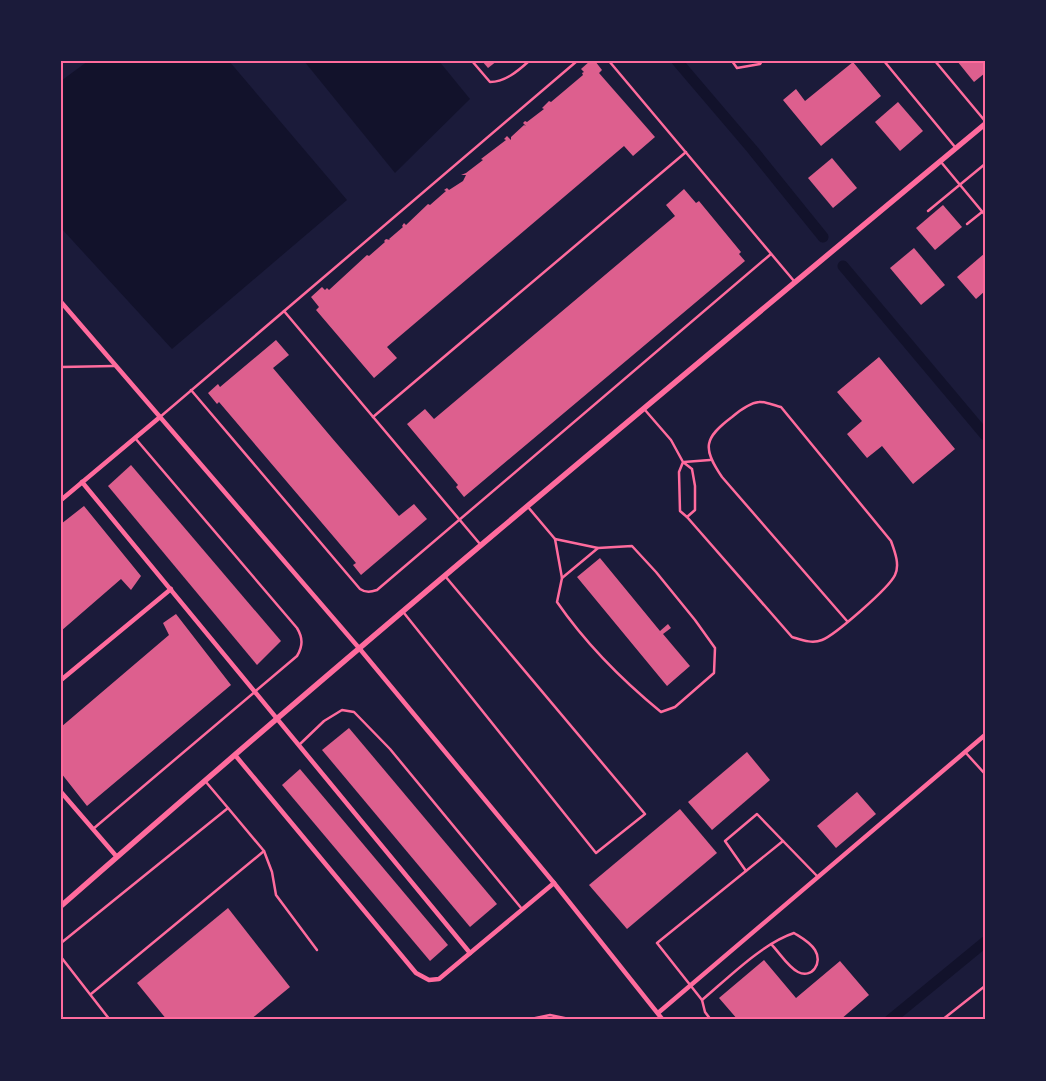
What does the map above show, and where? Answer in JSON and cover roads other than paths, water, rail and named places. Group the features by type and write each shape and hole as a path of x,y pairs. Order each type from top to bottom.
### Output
{"street":[{"path":"61,906 359,648 985,122"},
{"path":"61,302 359,648 554,883 663,1020"},
{"path":"61,500 160,417"},
{"path":"82,482 470,953"},
{"path":"61,680 171,589"},
{"path":"658,1013 985,735"},
{"path":"235,755 416,973 429,980 439,979 554,883"},
{"path":"61,792 117,857"}],"lane":[{"path":"472,61 490,82 497,82 516,73 529,61"},
{"path":"160,417 577,61"},
{"path":"609,61 795,282"},
{"path":"732,61 737,68 760,64 762,61"},
{"path":"884,61 956,148"},
{"path":"935,61 985,122"},
{"path":"373,417 686,152"},
{"path":"940,161 985,215"},
{"path":"928,211 985,164"},
{"path":"967,224 982,212"},
{"path":"192,390 363,590 372,592 377,590 771,254"},
{"path":"284,311 481,546"},
{"path":"61,367 116,366"},
{"path":"683,462 679,472 680,511 688,517 792,637 807,642 822,640 847,621 887,587 896,574 896,558 891,541 781,407 760,401 741,409 716,429 709,443 710,460 722,477 847,621"},
{"path":"644,408 671,440 683,462 692,469 695,486 695,510 688,517"},
{"path":"93,829 297,656 302,642 300,634 135,438"},
{"path":"683,462 710,460"},
{"path":"528,506 555,539 562,578 557,602 576,629 632,688 661,712 675,707 714,673 715,648 678,600 632,546 598,548 555,539"},
{"path":"562,578 598,548"},
{"path":"403,611 596,853 645,814 445,576"},
{"path":"299,745 324,721 342,710 354,712 390,749 522,909"},
{"path":"965,752 985,774"},
{"path":"204,781 264,851 272,872 276,895 317,950"},
{"path":"61,943 228,808"},
{"path":"746,870 726,841 757,814 818,877"},
{"path":"711,1020 704,1012 702,1000 657,943 782,841"},
{"path":"91,994 264,851"},
{"path":"702,1000 772,944 780,938 794,933 808,942 816,951 819,959 816,967 809,974 796,972 772,944"},
{"path":"61,957 110,1020"},
{"path":"942,1020 985,986"},
{"path":"526,1020 550,1015 574,1020"}],"waterway":[{"path":"677,61 752,149 823,237"},
{"path":"843,266 985,435"},
{"path":"890,1020 985,942"}]}
